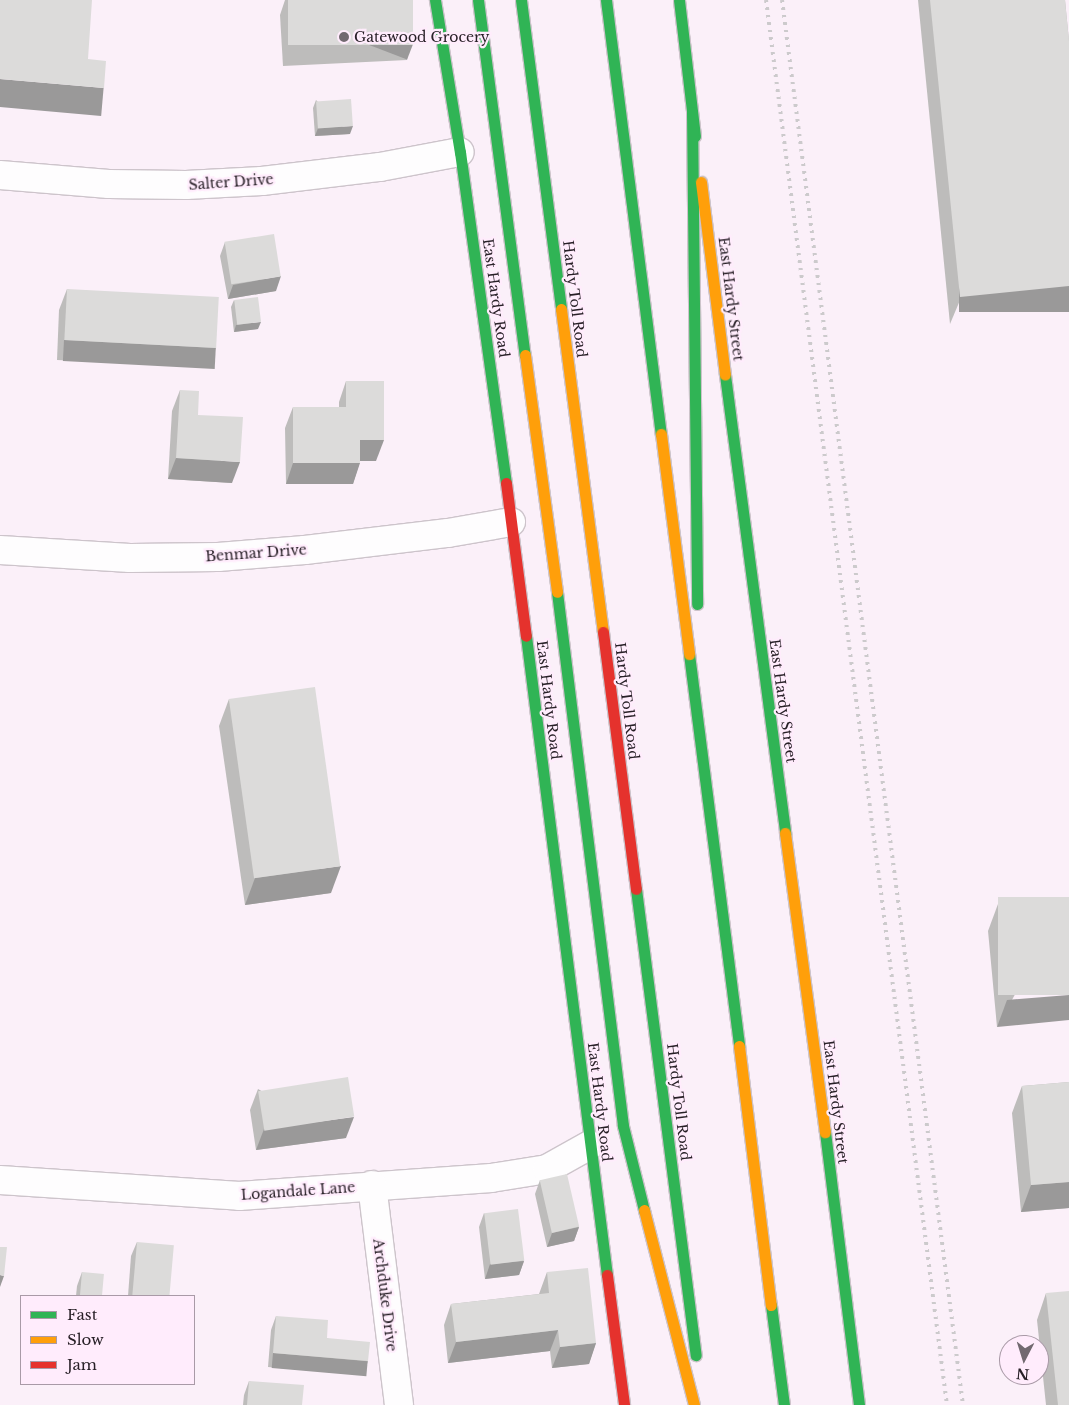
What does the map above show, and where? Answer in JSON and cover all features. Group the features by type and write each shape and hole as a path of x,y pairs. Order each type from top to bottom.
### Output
{"main road":[{"name":"East Hardy Road","path":"435,0 460,152 511,522 624,1405"},
{"path":"478,0 562,629 623,1126 694,1405"},
{"name":"Hardy Toll Road","path":"521,0 702,1405"},
{"path":"606,0 784,1405"},
{"name":"East Hardy Street","path":"679,0 740,494 822,1106 858,1405"},
{"path":"692,112 697,720"}],"street":[{"name":"Salter Drive","path":"0,175 109,184 186,186 262,181 370,168 460,152"},
{"name":"Benmar Drive","path":"0,550 130,558 218,557 305,550 448,533 511,522"},
{"name":"Logandale Lane","path":"0,1180 239,1196 491,1178 548,1169 590,1145"},
{"name":"Archduke Drive","path":"372,1186 399,1405"}],"building":[{"path":"0,0 92,0 88,59 106,61 104,88 0,79"},
{"name":"Gatewood Grocery","path":"288,0 413,0 413,45 288,45"},
{"path":"930,0 1065,0 1069,41 1069,286 960,297"},
{"path":"351,99 353,126 318,128 316,101"},
{"path":"274,234 281,276 231,284 225,242"},
{"path":"67,289 219,297 216,348 64,340"},
{"path":"258,297 261,322 237,325 234,300"},
{"path":"346,381 384,381 384,440 360,440 360,463 293,463 293,407 346,407"},
{"path":"180,390 199,391 198,415 243,417 240,462 176,458"},
{"path":"315,687 340,866 254,878 229,699"},
{"path":"998,897 1069,897 1069,995 998,995"},
{"path":"348,1077 354,1117 264,1131 258,1091"},
{"path":"1069,1082 1069,1182 1031,1185 1022,1086"},
{"path":"567,1174 579,1227 552,1233 540,1180"},
{"path":"518,1209 524,1261 491,1265 484,1213"},
{"path":"137,1242 174,1245 170,1295 132,1295"},
{"path":"0,1247 7,1247 4,1276 0,1275"},
{"path":"588,1268 596,1343 560,1347 558,1330 456,1342 451,1304 549,1293 547,1272"},
{"path":"82,1272 104,1274 102,1295 80,1295"},
{"path":"1069,1291 1069,1405 1058,1405 1046,1293"},
{"path":"276,1316 328,1320 327,1338 370,1342 368,1361 273,1353"},
{"path":"249,1381 304,1385 302,1405 247,1405"}],"railway":[{"path":"766,0 947,1405"},
{"path":"782,0 963,1405"}],"traffic: fast":[{"path":"435,0 460,152 506,483"},
{"path":"478,0 525,355"},
{"path":"521,0 561,309"},
{"path":"606,0 661,434"},
{"path":"679,0 695,136"},
{"path":"692,112 697,604"},
{"path":"725,375 785,833"},
{"path":"557,592 623,1126 644,1210"},
{"path":"526,636 607,1275"},
{"path":"689,654 739,1046"},
{"path":"636,889 696,1355"},
{"path":"825,1132 859,1405"},
{"path":"771,1305 784,1405"}],"traffic: slow":[{"path":"701,182 725,375"},
{"path":"561,309 603,632"},
{"path":"525,355 557,592"},
{"path":"661,434 689,654"},
{"path":"785,833 825,1132"},
{"path":"739,1046 771,1305"},
{"path":"644,1210 694,1405"}],"traffic: jam":[{"path":"506,483 526,636"},
{"path":"603,632 636,889"},
{"path":"607,1275 624,1405"}],"place":[{"name":"Gatewood Grocery","path":"344,37"}]}
